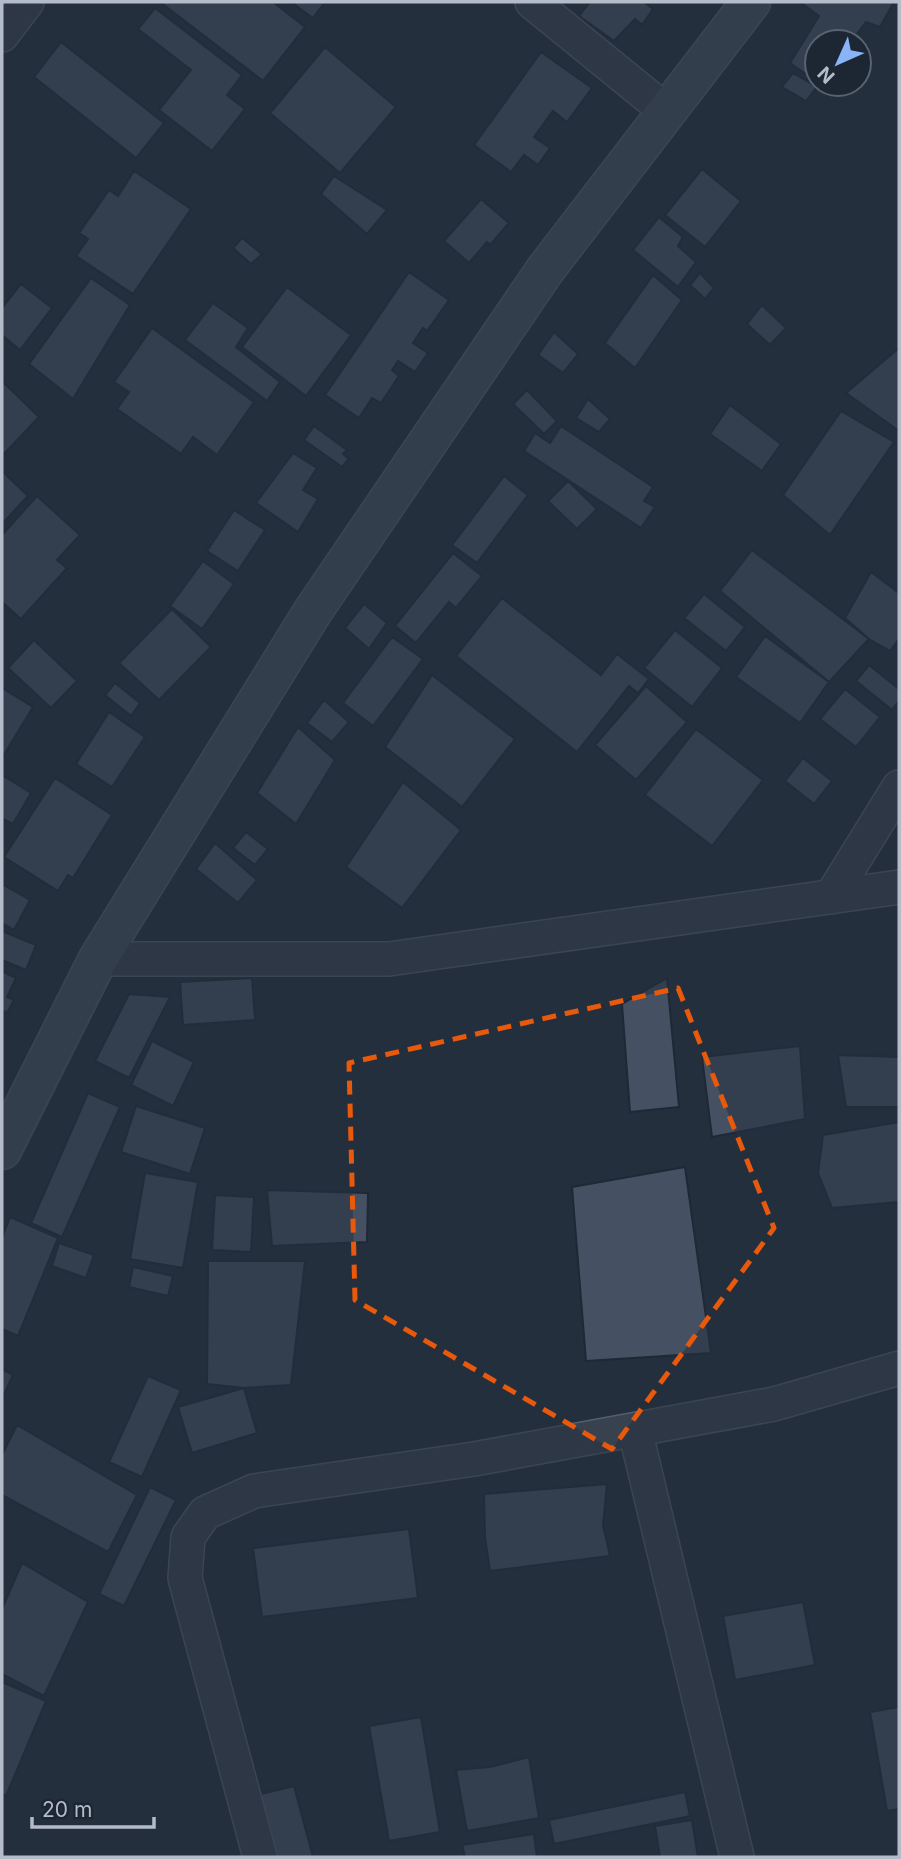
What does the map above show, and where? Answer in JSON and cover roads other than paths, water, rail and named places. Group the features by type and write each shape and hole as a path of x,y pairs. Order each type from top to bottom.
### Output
{"street":[{"path":"2,35 27,2"},
{"path":"532,2 666,111"},
{"path":"2,1150 98,959 313,611 545,270 751,2"},
{"path":"831,897 899,787"},
{"path":"98,959 389,959 899,887"},
{"path":"260,1857 185,1578 188,1537 205,1513 254,1491 474,1459 774,1404 899,1368"},
{"path":"635,1430 737,1857"}]}
